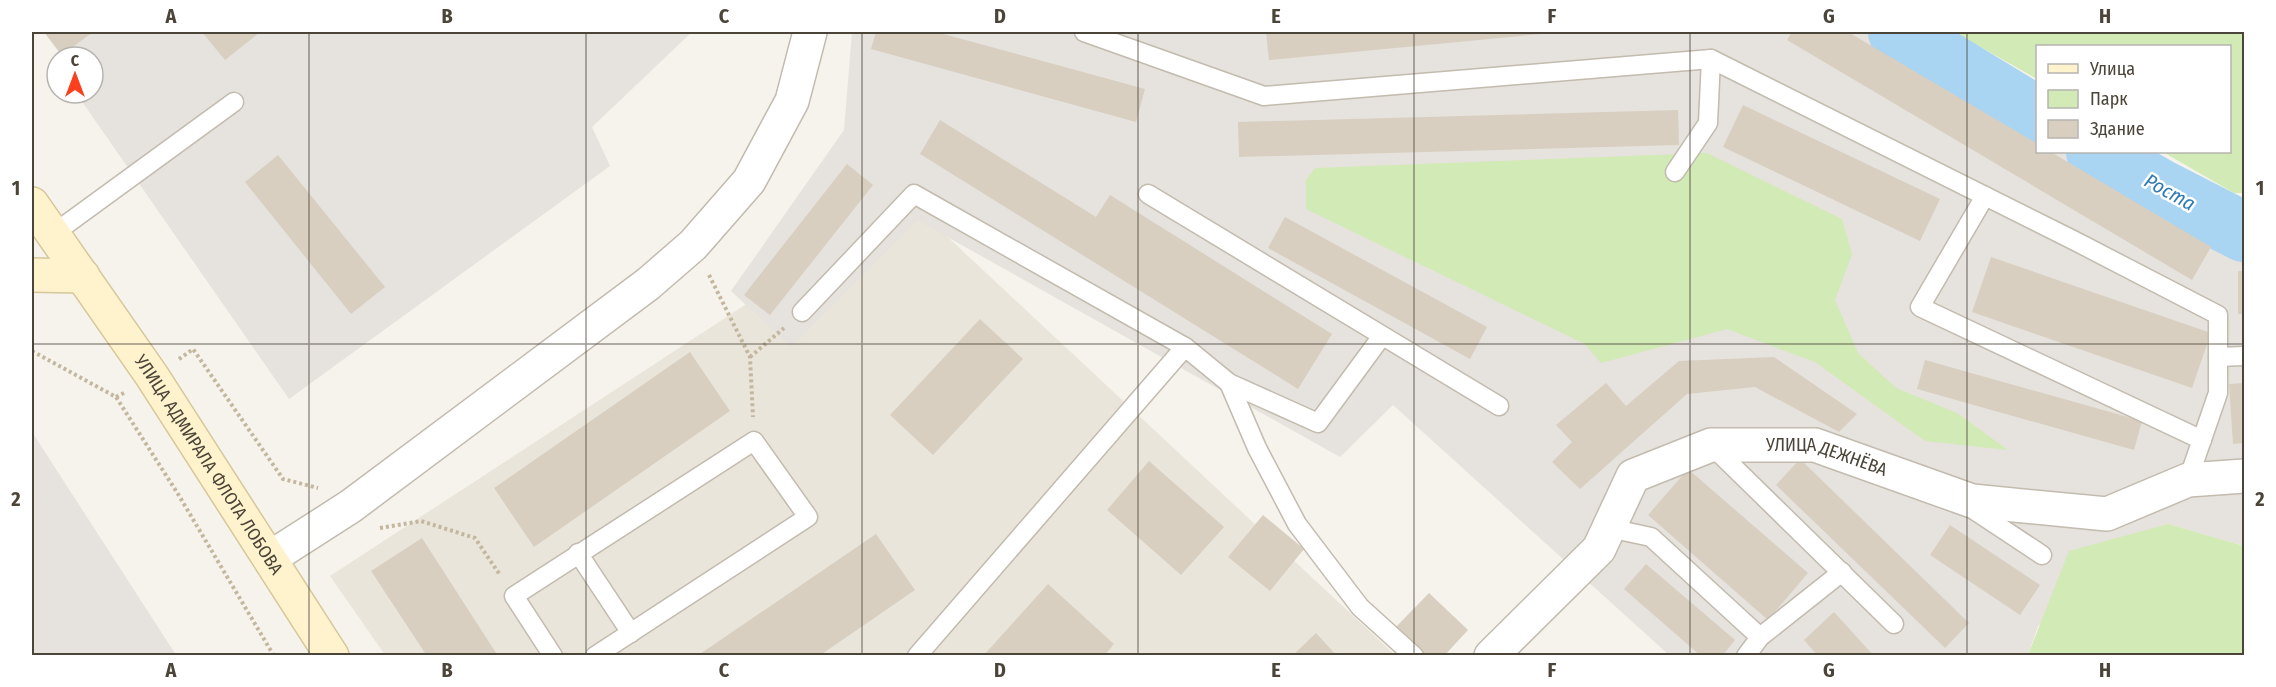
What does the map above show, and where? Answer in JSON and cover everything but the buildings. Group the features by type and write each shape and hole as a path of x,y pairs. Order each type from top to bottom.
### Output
{"street":[{"path":"270,558 351,506 648,284 693,244 749,181 792,101 810,32"},
{"name":"УЛИЦА АДМИРАЛА ФЛОТА ЛОБОВА","path":"32,204 152,376 332,656"},
{"path":"32,275 83,276"},
{"name":"УЛИЦА ДЕЖНЁВА","path":"1491,656 1599,549 1633,476 1711,445 1815,445 1972,501 2107,514 2188,480 2244,476"}],"lane":[{"path":"1084,32 1264,96 1711,59 2218,315 2218,393 2188,480"},
{"path":"1675,172 1708,123 1711,59"},
{"path":"53,234 234,102"},
{"path":"802,312 914,194 1185,347 1229,383 1318,423 1383,336"},
{"path":"1148,194 1499,406"},
{"path":"1985,196 1920,307 2202,440"},
{"path":"917,656 1185,347"},
{"path":"2218,357 2244,356"},
{"path":"1229,383 1257,448 1297,524 1360,607 1414,656"},
{"path":"553,656 513,596 754,441 808,517 595,656"},
{"path":"1711,445 1894,624"},
{"path":"1943,490 2042,555"},
{"path":"1609,528 1651,537 1760,637"},
{"path":"578,553 632,633"},
{"path":"1746,656 1760,637 1842,572"}],"path":[{"path":"693,244 750,357 754,441"},
{"path":"750,357 802,312"},
{"path":"117,397 194,349 283,479 329,492 351,506 375,529 421,521 475,538 513,596"},
{"path":"32,351 117,397 178,494 274,656"}],"shaded area":[{"path":"44,32 692,32 592,127 610,166 289,399 84,105 105,105 105,45 53,45"},
{"path":"852,32 1868,32 2036,130 2036,153 2074,153 2237,248 2244,248 2244,546 2168,524 2038,626 2028,655 1669,655 1393,405 1340,457 917,220 791,347 731,291 844,130"},
{"path":"907,199 1395,655 385,655 330,576"},
{"path":"32,432 176,655 32,655"}],"green space":[{"path":"1954,32 2244,32 2244,193 2234,193 2165,153 2231,153 2231,45 2036,45 2036,78"},
{"path":"1707,153 1842,219 1852,254 1835,300 1858,353 1896,388 1957,413 2008,450 1925,441 1815,362 1727,329 1601,363 1585,344 1306,209 1306,180 1315,168"},
{"path":"2168,524 2244,546 2244,655 2028,655 2069,551"}],"waterway":[{"name":"Роста","path":"1898,32 2036,116"},
{"name":"Роста","path":"2098,153 2160,189 2244,232"}]}
